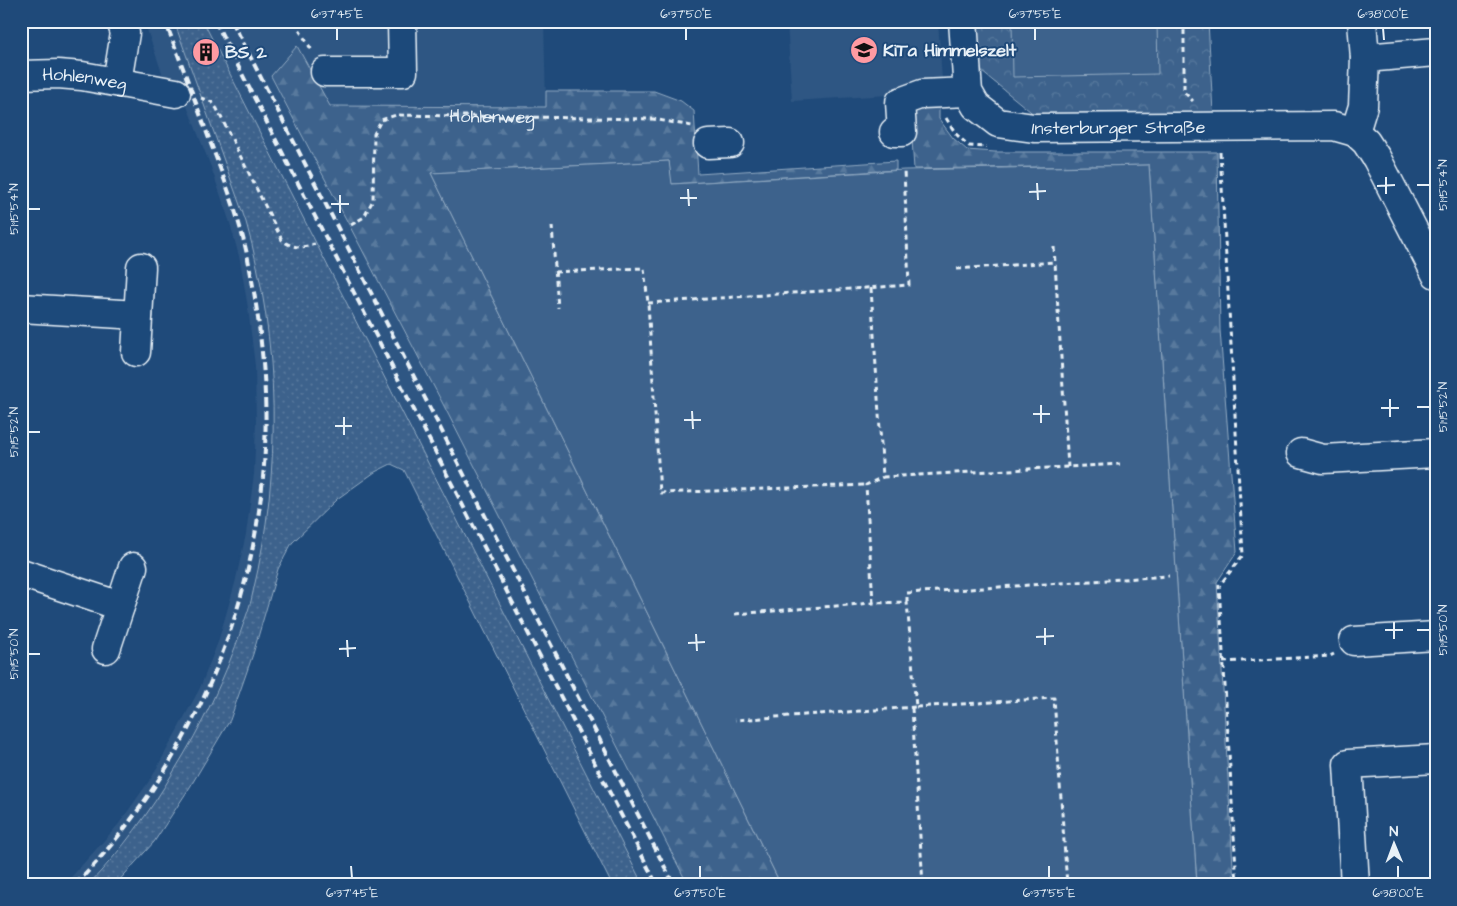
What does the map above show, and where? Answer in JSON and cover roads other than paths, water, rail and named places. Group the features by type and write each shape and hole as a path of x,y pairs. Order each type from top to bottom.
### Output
{"street":[{"path":"117,82 125,33 121,21"},
{"path":"325,72 403,72 402,21"},
{"path":"898,132 900,102 922,94 968,92 963,21"},
{"path":"1362,21 1364,58 1363,106 1355,132 1366,142 1377,159 1436,274"},
{"path":"1364,58 1436,52"},
{"name":"Hohlenweg","path":"21,75 58,74 185,94"},
{"name":"Insterburger Straße","path":"968,92 976,106 998,123 1034,128 1334,126 1355,132"},
{"path":"136,352 141,266"},
{"path":"21,308 138,315"},
{"path":"1301,452 1323,459 1436,452"},
{"path":"106,649 133,567"},
{"path":"21,573 120,606"},
{"path":"1354,641 1436,636"},
{"path":"1355,885 1348,764 1436,759"}],"railway":[{"path":"75,885 113,842 148,797 178,748 204,697 226,644 243,590 255,534 263,477 266,423 265,395 261,340 248,259 227,186 165,21"},
{"path":"215,21 657,885"},
{"path":"232,21 674,885"}],"place":[{"name":"KiTa Himmelszelt","path":"864,50"},
{"name":"BS 2","path":"206,52"}]}
